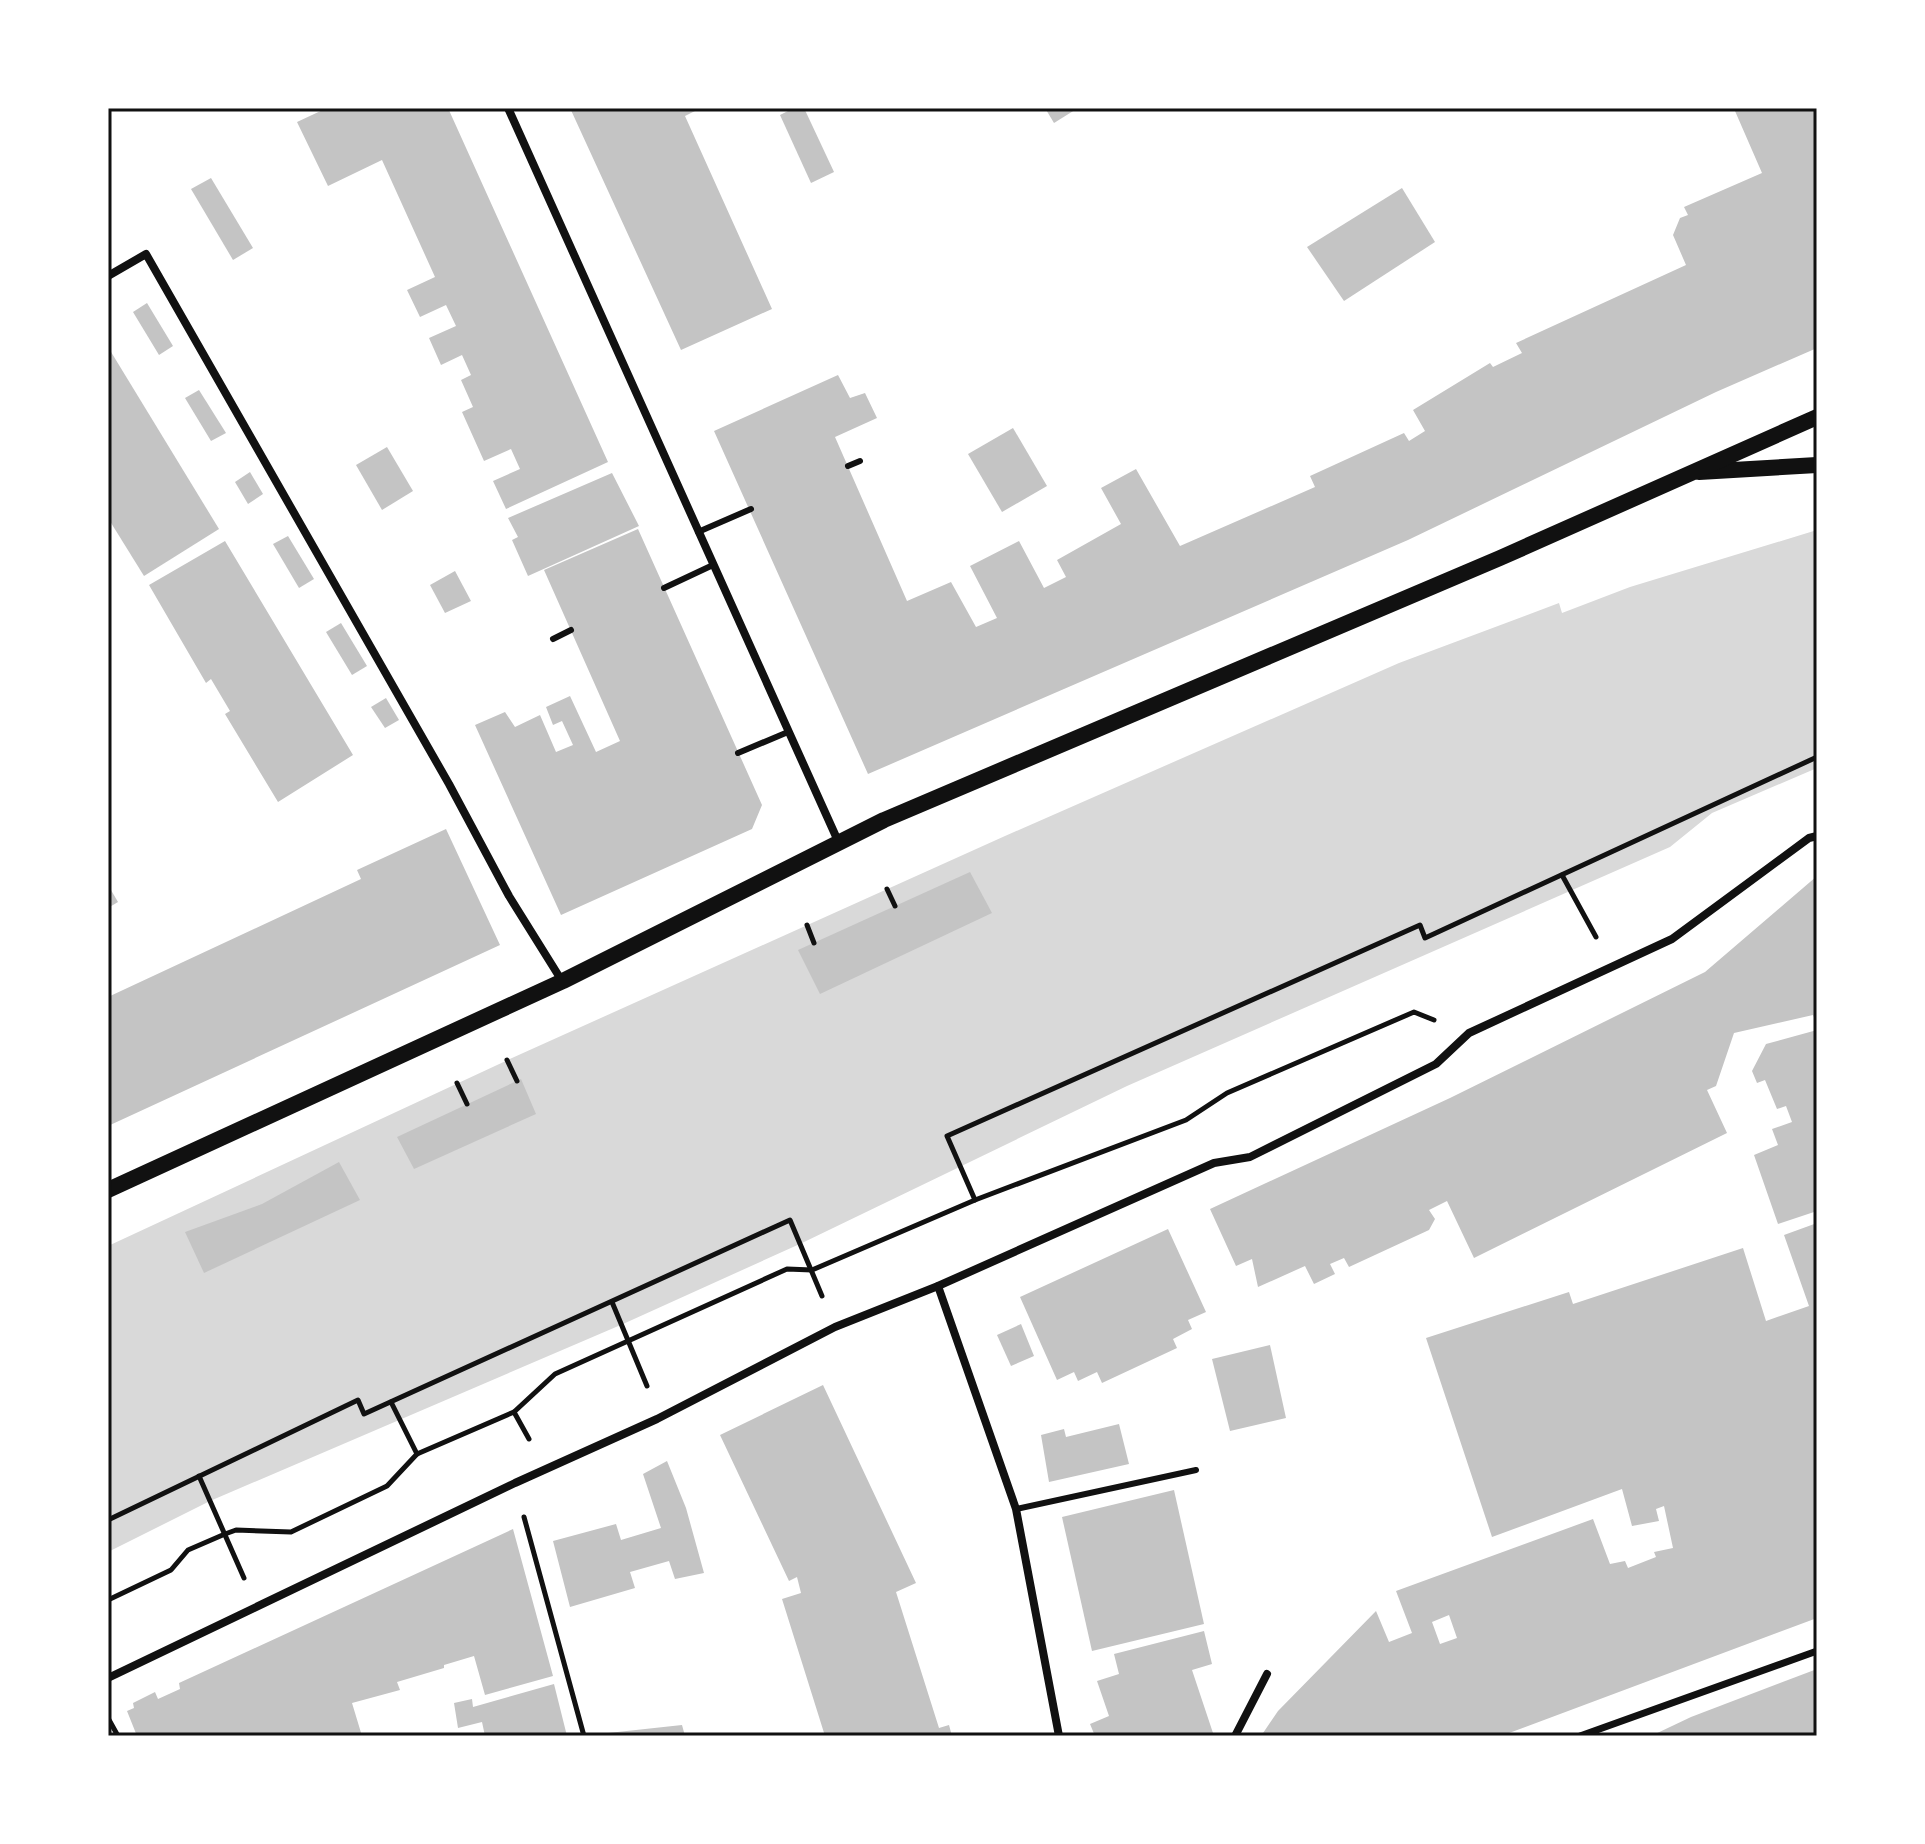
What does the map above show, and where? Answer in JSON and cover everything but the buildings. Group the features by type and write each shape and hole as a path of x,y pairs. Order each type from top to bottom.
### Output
{"main road":[{"path":"108,1190 563,981 838,841 1500,558 1817,417"},
{"path":"1686,473 1817,465"}],"street":[{"path":"508,108 838,841"},
{"path":"108,276 146,254 449,784 509,896 563,981"},
{"path":"108,1678 258,1609 515,1483 657,1419 835,1327 938,1286 1214,1163 1250,1157 1436,1064 1469,1033 1672,939 1809,838 1817,836"},
{"path":"938,1286 1016,1509 1059,1736"},
{"path":"1580,1736 1817,1651"},
{"path":"1235,1736 1267,1674"}],"lane":[{"path":"848,466 860,461"},
{"path":"698,532 751,509"},
{"path":"664,588 713,565"},
{"path":"553,639 571,630"},
{"path":"738,753 788,732"},
{"path":"1016,1509 1196,1470"}],"path":[{"path":"975,1200 947,1136 1420,925 1425,938 1817,757"},
{"path":"1562,875 1614,968"},
{"path":"887,889 895,906"},
{"path":"807,925 814,943"},
{"path":"108,1600 171,1570 188,1550 225,1534 236,1530 291,1532 387,1486 417,1454 514,1412 555,1374 787,1269 812,1270 975,1200 1186,1120 1227,1093 1414,1012 1469,1033"},
{"path":"507,1060 517,1081"},
{"path":"457,1083 467,1104"},
{"path":"108,1520 358,1400 364,1414 790,1220 835,1327"},
{"path":"612,1302 657,1419"},
{"path":"391,1402 417,1454"},
{"path":"199,1476 258,1609"},
{"path":"515,1483 584,1736"},
{"path":"108,1718 118,1736"}],"shaded area":[{"path":"1817,530 1817,768 1712,813 1670,847 1127,1086 802,1243 623,1324 210,1501 108,1552 108,1246 512,1058 1399,663 1559,603 1562,613 1630,587"}]}
